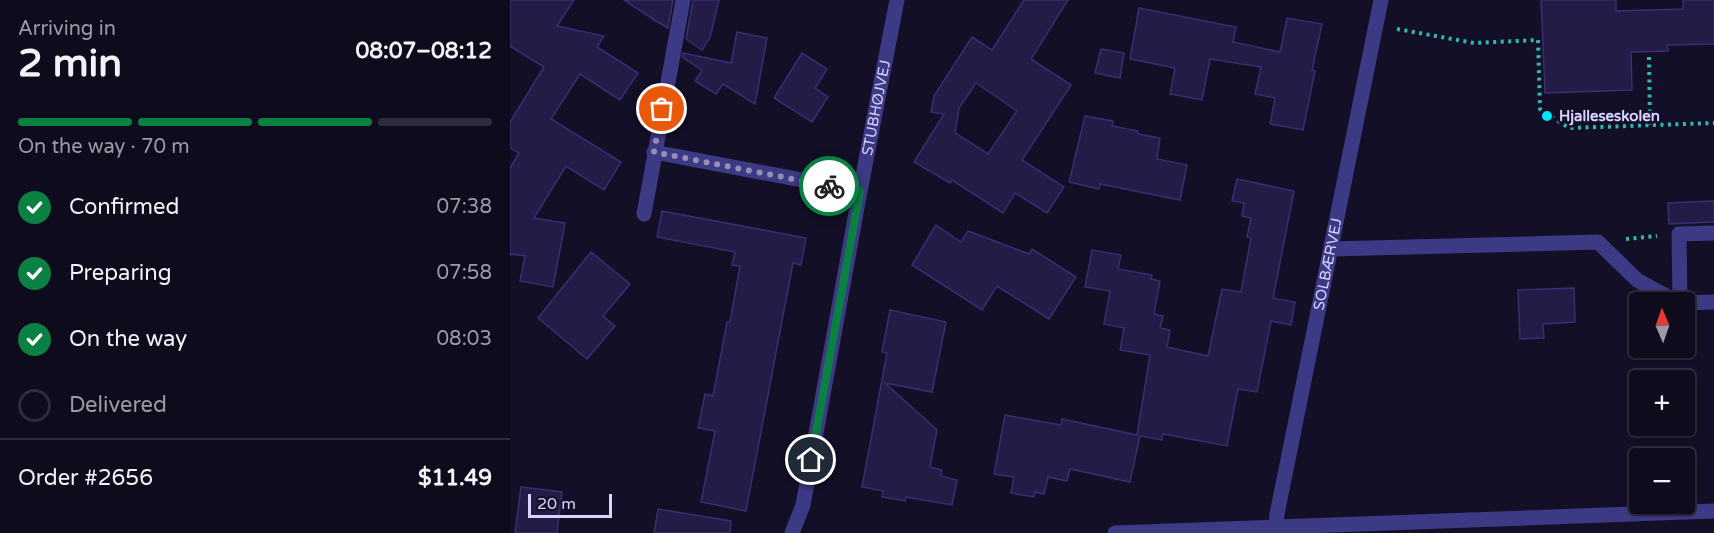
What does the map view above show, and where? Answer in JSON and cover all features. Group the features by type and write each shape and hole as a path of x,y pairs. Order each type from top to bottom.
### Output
{"street":[{"path":"644,214 682,0"},
{"name":"STUBHØJVEJ","path":"792,533 803,506 897,0"},
{"name":"SOLBÆRVEJ","path":"1276,527 1381,0"},
{"path":"654,152 860,191"},
{"path":"1679,292 1678,234 1714,233"},
{"path":"1331,249 1599,242 1637,280 1659,292"},
{"path":"1695,303 1714,302"},
{"path":"1115,533 1714,511"}],"path":[{"path":"1376,24 1474,43 1538,40 1540,109 1569,128 1714,123"},
{"path":"1649,57 1650,125"},
{"path":"1599,242 1678,234"}],"building":[{"path":"510,0 574,0 557,26 604,36 597,47 638,73 620,100 580,74 551,119 621,162 604,190 566,166 534,218 565,223 553,287 520,281 525,256 511,254 510,256 510,168 519,153 510,148 510,122 544,67 510,46"},
{"path":"624,0 673,0 668,28 656,21"},
{"path":"693,0 719,0 710,38 702,50 686,39"},
{"path":"1024,0 1068,0 1031,59 1071,85 1022,160 1064,187 1047,213 1015,193 1003,213 952,180 950,183 914,162 944,114 931,112 934,96 972,37 992,50","holes":["976,83 1017,111 988,154 955,133 959,108"]},
{"path":"1541,0 1616,0 1616,11 1683,9 1683,0 1714,0 1714,44 1667,45 1668,51 1631,52 1632,90 1545,93"},
{"path":"1139,8 1236,27 1233,42 1280,52 1287,18 1322,24 1303,130 1270,124 1275,98 1255,94 1261,67 1210,59 1202,100 1170,94 1175,68 1130,59"},
{"path":"737,32 767,38 755,104 723,84 716,94 695,81 702,70 682,57 683,53 731,63"},
{"path":"1101,49 1124,53 1120,78 1095,73"},
{"path":"802,53 827,69 815,88 828,97 812,122 774,98"},
{"path":"1085,116 1113,121 1112,126 1160,138 1157,159 1187,165 1180,200 1100,184 1099,189 1069,182"},
{"path":"1237,179 1294,191 1273,298 1295,302 1291,325 1271,321 1257,392 1238,389 1227,446 1163,434 1162,440 1140,436 1130,482 1070,469 1067,481 1048,477 1044,494 1035,492 1034,497 1011,493 1014,477 994,474 1005,415 1061,425 1062,419 1137,435 1150,355 1120,350 1124,328 1104,324 1110,291 1085,287 1092,250 1121,255 1118,269 1152,275 1151,279 1160,281 1154,314 1163,316 1160,328 1170,330 1167,347 1208,356 1222,289 1241,292 1251,238 1247,237 1251,218 1242,216 1244,203 1232,201"},
{"path":"1714,201 1714,222 1669,224 1668,203"},
{"path":"662,211 806,238 801,265 793,263 746,511 701,502 715,431 698,428 705,394 713,396 740,266 732,265 735,252 657,237"},
{"path":"936,225 961,242 968,231 1029,254 1032,249 1076,277 1049,319 997,286 982,310 912,265"},
{"path":"591,252 630,284 603,316 615,326 587,359 538,318"},
{"path":"1574,288 1575,322 1543,324 1544,338 1520,339 1518,290"},
{"path":"890,310 946,322 932,392 885,383 937,430 930,467 942,470 941,476 957,480 952,505 906,497 905,501 882,497 883,491 862,487 887,353 882,352"},
{"path":"521,487 562,492 557,533 515,533"},
{"path":"658,509 731,521 730,533 654,533"}],"way so far":[{"path":"662,109 654,152 829,186"}],"place":[{"name":"Hjalleseskolen","path":"1547,116"}],"route":[{"path":"811,460 860,191 829,186"}]}
